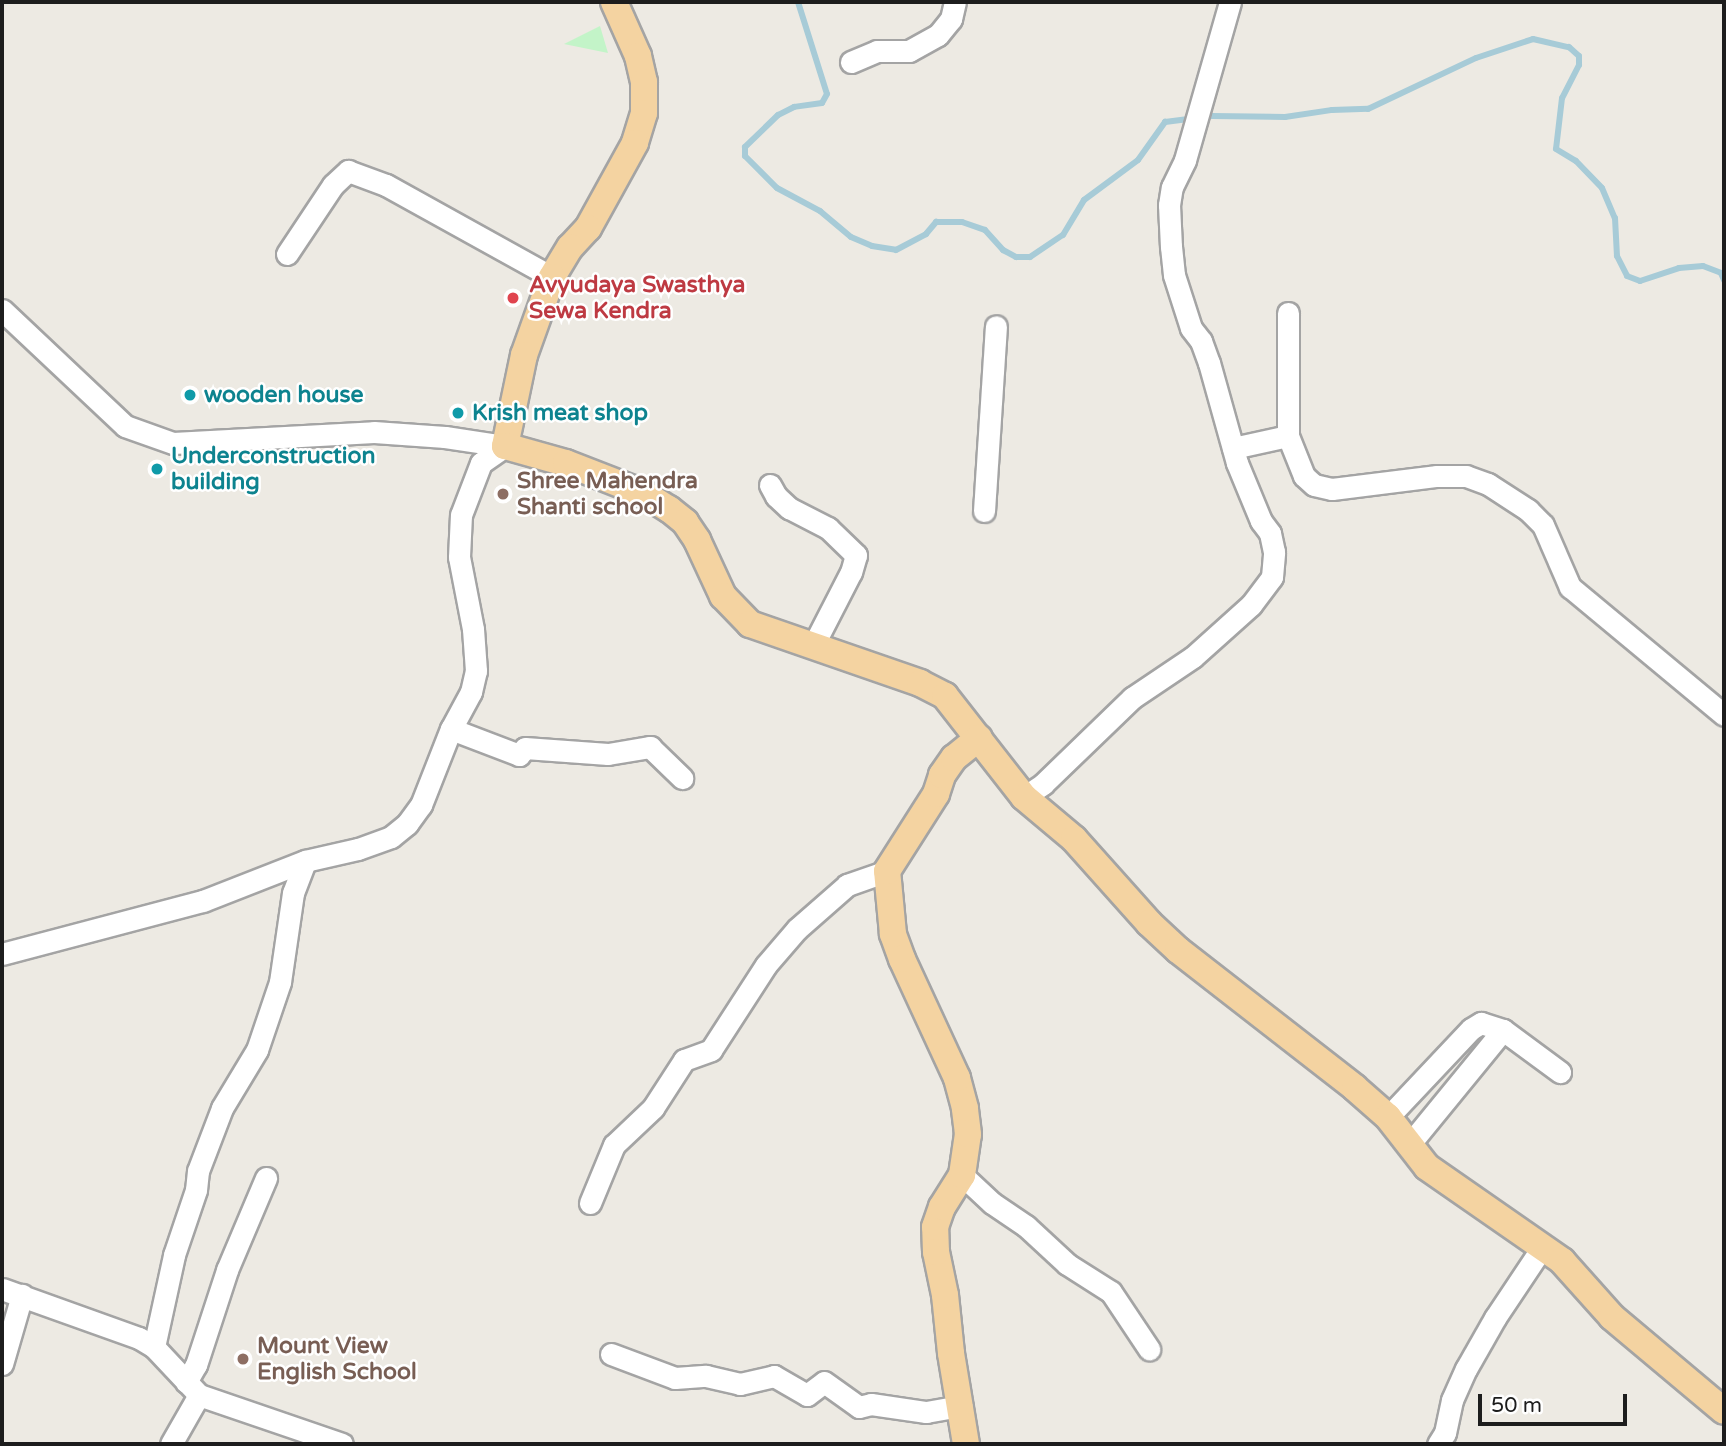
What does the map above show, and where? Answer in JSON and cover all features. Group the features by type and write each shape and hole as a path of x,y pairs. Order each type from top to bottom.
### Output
{"main road":[{"path":"614,2 638,56 644,82 643,113 635,143 601,204 552,277 524,355 505,446 566,463 643,493 669,509 685,522 697,540 723,596 750,624 920,683 945,696 1024,797 1074,839 1149,923 1178,950 1388,1117 1408,1146 1452,1187 1562,1261 1612,1317 1724,1411"},
{"path":"966,1444 949,1343 935,1227 942,1207 962,1175 968,1134 965,1108 957,1078 893,934 887,871 936,793 942,775 954,758 979,738"}],"street":[{"path":"851,62 877,51 909,51 937,35 951,19 955,2"},
{"path":"1024,797 1043,784 1132,698 1192,657 1263,593 1272,577 1274,552 1270,533 1257,511 1233,449 1209,363 1201,341 1191,328 1174,275 1169,205 1172,187 1185,160 1230,2"},
{"path":"287,254 333,186 348,171 386,185 552,277"},
{"path":"2,310 125,426 173,443 374,432 445,437 505,446"},
{"path":"1288,313 1288,436 1304,476 1314,485 1332,489 1437,476 1466,476 1488,484 1528,510 1543,525 1570,587 1724,715"},
{"path":"984,511 996,326"},
{"path":"1233,449 1288,436"},
{"path":"2,954 203,901 305,861 358,849 391,836 407,824 427,793 451,729 471,692 476,671 473,629 459,557 461,515 481,463 505,446"},
{"path":"770,485 776,496 789,508 828,528 856,555 851,572 814,644"},
{"path":"451,729 519,755 525,748 608,754 650,747 682,778"},
{"path":"154,1348 174,1255 196,1190 198,1171 222,1108 257,1050 280,982 293,893 305,861"},
{"path":"590,1203 614,1145 653,1108 684,1060 711,1050 766,965 797,929 847,885 887,871"},
{"path":"1388,1117 1471,1029 1481,1023 1503,1030 1560,1072"},
{"path":"1408,1146 1503,1030"},
{"path":"962,1175 992,1203 1026,1226 1067,1264 1111,1292 1149,1349"},
{"path":"171,1444 192,1388 196,1365 227,1270 266,1178"},
{"path":"1438,1444 1445,1433 1452,1400 1466,1369 1495,1318 1542,1246"},
{"path":"2,1364 12,1292 139,1338 154,1348 192,1388 342,1444"},
{"path":"611,1354 676,1378 706,1376 740,1384 774,1376 807,1395 824,1382 859,1407 871,1404 926,1412 961,1406"}],"green space":[{"path":"600,26 608,53 564,44"}],"waterway":[{"path":"798,2 827,94 822,103 794,107 778,115 745,147 745,156 777,188 820,211 851,237 872,246 896,250 926,234 936,222 962,222 985,230 1003,250 1016,257 1030,257 1063,235 1084,200 1138,160 1165,122 1212,116 1285,117 1332,110 1368,109 1476,58 1533,39 1569,47 1579,56 1579,65 1562,98 1556,149 1576,161 1602,188 1615,218 1617,256 1627,276 1640,281 1679,268 1703,266 1721,273 1724,280"}],"place":[{"name":"Avyudaya Swasthya Sewa Kendra","path":"513,298"},
{"name":"wooden house","path":"190,395"},
{"name":"Krish meat shop","path":"458,413"},
{"name":"Underconstruction building","path":"157,469"},
{"name":"Shree Mahendra Shanti school","path":"503,494"},
{"name":"Mount View English School","path":"243,1359"}]}
